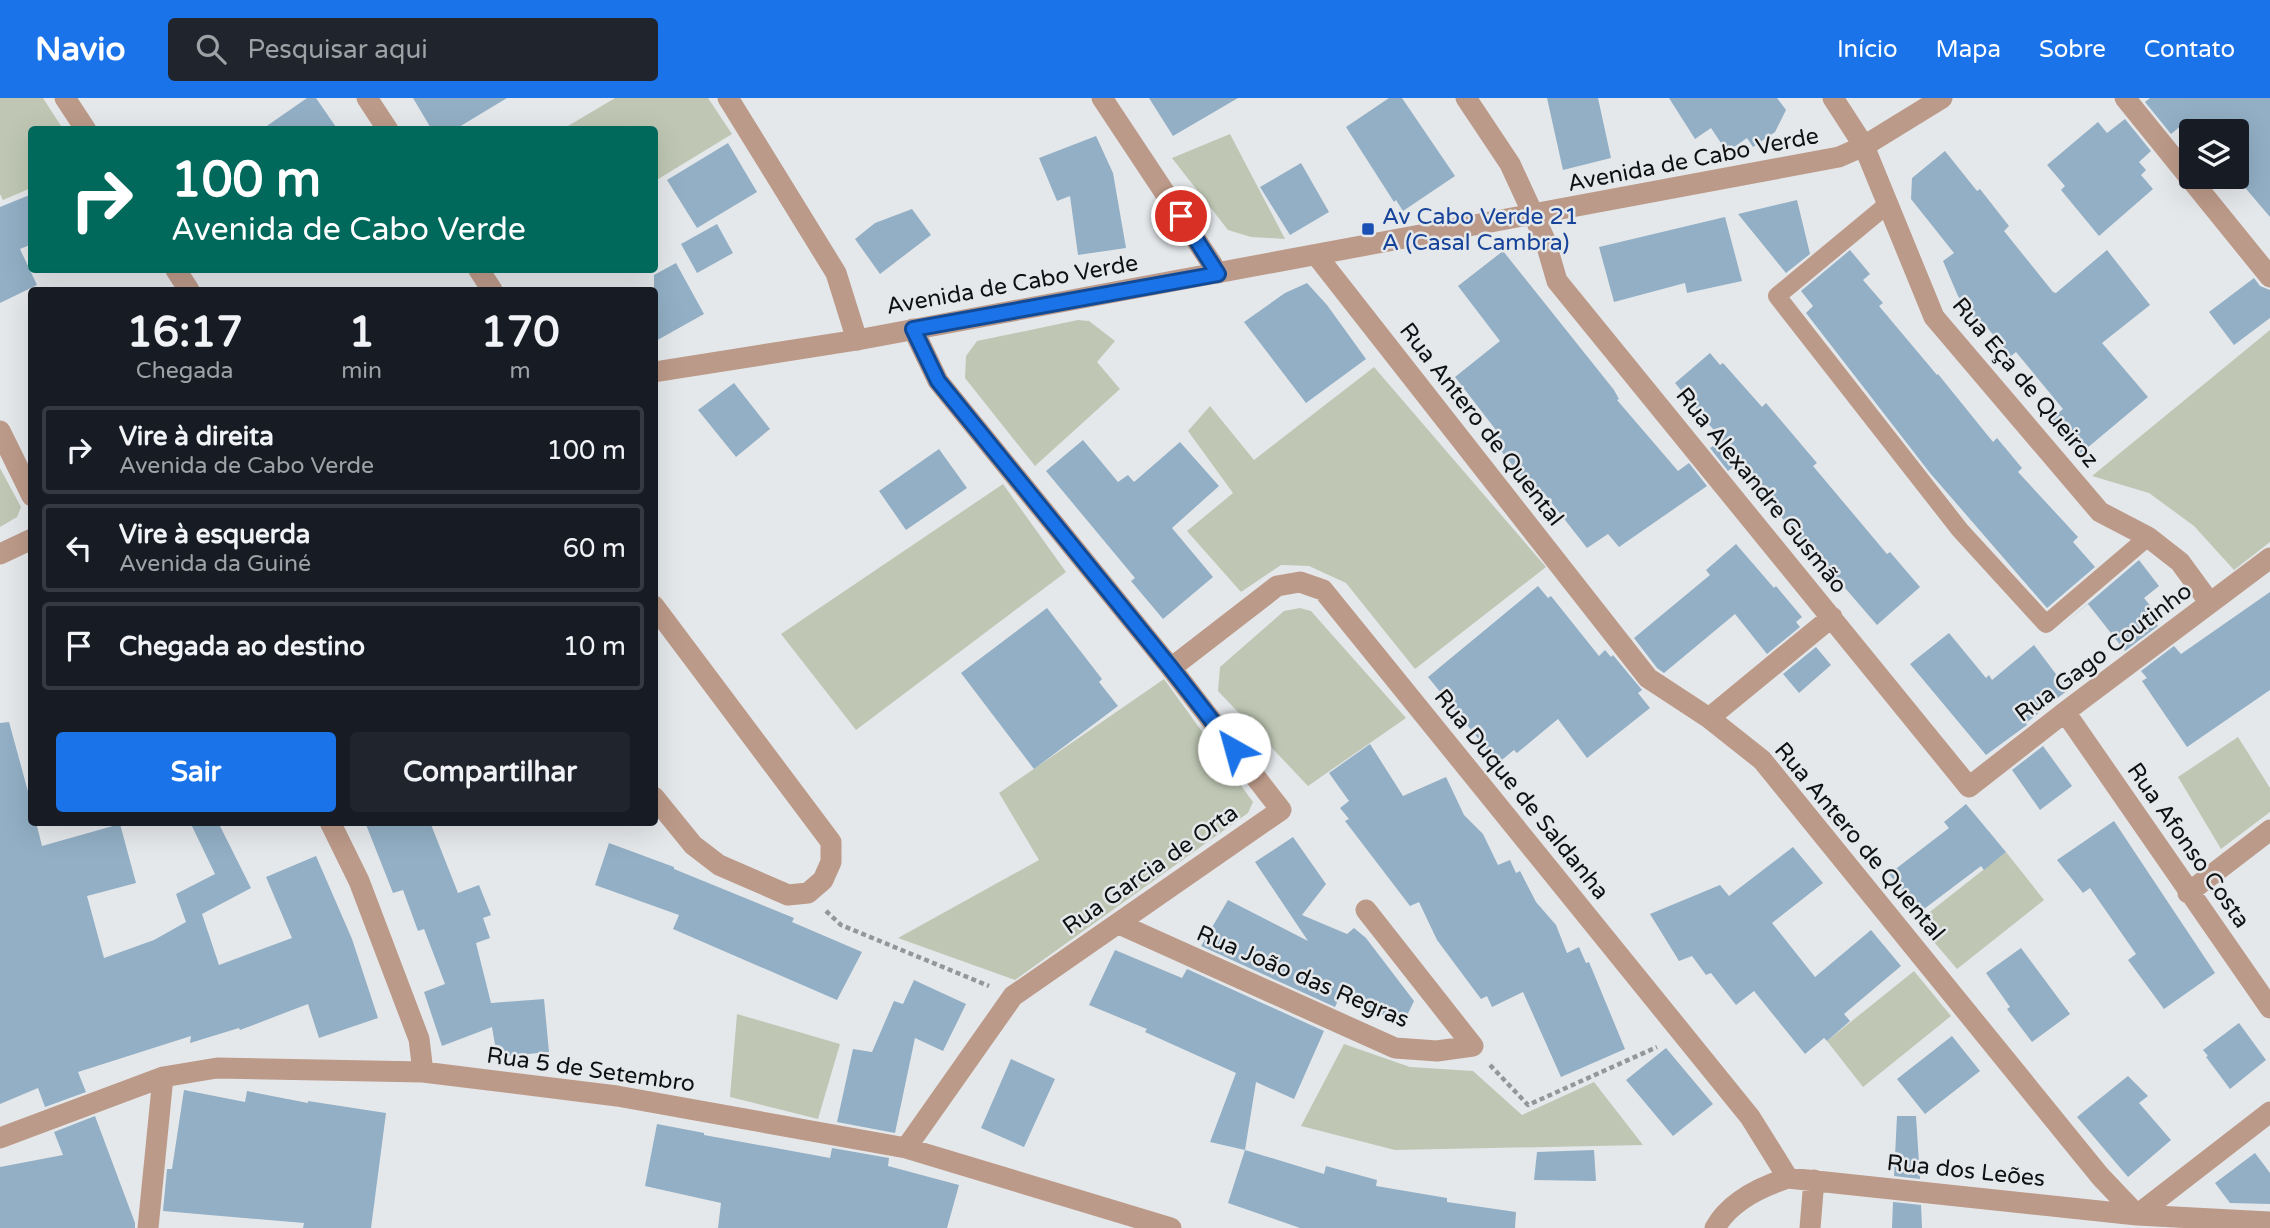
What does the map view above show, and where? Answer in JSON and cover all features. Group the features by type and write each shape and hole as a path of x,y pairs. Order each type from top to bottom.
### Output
{"street":[{"path":"65,98 83,126"},
{"path":"367,98 385,126"},
{"path":"727,98 836,273 857,340"},
{"path":"1102,98 1218,274"},
{"name":"Rua Alexandre Gusmão","path":"1466,98 1510,164 1545,240 1557,281 1969,788"},
{"name":"Rua Eça de Queiroz","path":"1833,98 1864,146 1934,317 2100,512 2148,537 2180,562 2210,603"},
{"name":"Avenida de Cabo Verde","path":"658,371 857,340 1839,158 1864,146 1942,98"},
{"path":"2125,98 2270,277"},
{"name":"Rua Antero de Quental","path":"1317,256 1648,678 1709,718 1762,760 2100,1176 2137,1215"},
{"name":"Rua Garcia de Orta","path":"906,1148 1013,996 1281,810 1171,668 938,381 913,329"},
{"path":"0,431 28,488"},
{"path":"0,554 28,541"},
{"name":"Rua Gago Coutinho","path":"1969,788 2065,712 2270,558"},
{"name":"Rua Duque de Saldanha","path":"1171,668 1277,586 1300,582 1323,590 1750,1117 1788,1178"},
{"path":"658,611 831,842 831,862 823,880 808,893 788,895 719,866 693,845 658,802"},
{"path":"1709,718 1832,617"},
{"name":"Rua Afonso Costa","path":"2065,712 2270,1008"},
{"path":"332,826 359,881 419,1039 423,1072"},
{"path":"2188,893 2270,830"},
{"name":"Rua João das Regras","path":"1119,924 1395,1048 1437,1051 1472,1046 1366,910"},
{"name":"Rua 5 de Setembro","path":"0,1138 163,1077 217,1068 423,1072 617,1096 906,1148 1171,1228"},
{"path":"148,1228 163,1077"},
{"path":"2137,1215 2270,1111"},
{"path":"1715,1228 1744,1197 1788,1178"},
{"name":"Rua dos Leões","path":"1788,1178 2137,1215 2270,1222"},
{"path":"1810,1228 1814,1180"}],"lane":[{"path":"1888,204 1777,296 1960,530 2046,624 2148,537"}],"path":[{"path":"808,893 841,925 1013,996"},
{"path":"1472,1046 1528,1105 1684,1035"}],"green space":[{"path":"0,98 43,98 61,126 28,126 28,189 3,200 0,194"},
{"path":"615,98 708,98 732,134 658,179 658,126 568,126"},
{"path":"1230,134 1285,239 1251,237 1228,230 1172,158"},
{"path":"1078,320 1089,321 1115,341 1097,362 1120,389 1035,466 965,378 966,356 977,341"},
{"path":"2270,330 2270,542 2234,570 2194,526 2149,493 2092,476"},
{"path":"1374,367 1546,567 1415,669 1346,583 1309,566 1281,565 1241,592 1187,531 1233,493 1188,431 1210,406 1254,460"},
{"path":"0,468 21,507 17,517 0,527"},
{"path":"1003,484 1066,572 856,730 781,634"},
{"path":"1300,608 1311,611 1406,718 1308,786 1218,691 1220,667 1284,611"},
{"path":"1164,679 1253,802 1248,813 1015,980 898,938 1039,860 999,793"},
{"path":"2238,737 2270,788 2270,812 2221,849 2178,777"},
{"path":"2006,852 2044,900 1957,969 1917,922"},
{"path":"1914,971 1951,1016 1863,1087 1827,1041"},
{"path":"737,1014 840,1044 818,1119 730,1097"},
{"path":"1344,1044 1410,1067 1473,1071 1522,1115 1594,1082 1643,1145 1395,1150 1301,1126"}],"building":[{"path":"307,98 316,98 335,126 267,126"},
{"path":"413,98 507,98 461,126 430,126"},
{"path":"1149,98 1238,98 1173,136"},
{"path":"1389,98 1402,98 1455,176 1403,211 1396,200 1394,202 1346,127"},
{"path":"1547,98 1598,98 1611,158 1563,170"},
{"path":"1669,98 1777,98 1786,110 1775,132 1753,147 1747,138 1727,152 1711,128 1695,139"},
{"path":"2150,98 2270,98 2270,217 2246,189 2249,189 2249,119 2179,119 2179,127 2171,134 2145,102"},
{"path":"2125,119 2151,151 2139,162 2146,170 2141,175 2153,189 2099,236 2061,190 2065,186 2047,165 2098,122 2107,133"},
{"path":"1096,136 1113,173 1126,248 1078,255 1070,196 1057,201 1039,158"},
{"path":"728,143 757,192 697,228 667,180"},
{"path":"1945,151 2009,226 2004,231 2053,292 2056,293 2107,250 2150,305 2102,343 2148,397 2080,454 2051,419 2063,409 2016,352 2011,356 1985,325 1981,328 1958,296 1943,261 1954,253 1911,199 1912,178"},
{"path":"1301,163 1329,212 1290,235 1260,187"},
{"path":"28,196 28,246 20,249 28,266 28,273 31,273 37,285 28,287 0,303 0,207"},
{"path":"1797,200 1810,254 1786,273 1738,214"},
{"path":"912,209 931,235 880,274 855,239 875,223"},
{"path":"1725,217 1742,281 1687,293 1685,283 1614,302 1599,247"},
{"path":"717,224 733,253 697,273 681,244"},
{"path":"1850,250 1870,274 1863,280 1883,303 1879,306 1993,442 1997,438 2022,468 2018,472 2078,537 2073,542 2095,567 2047,608 1930,473 1806,313 1813,306 1801,291"},
{"path":"1503,251 1614,390 1619,399 1617,400 1678,471 1689,463 1707,486 1619,547 1608,534 1587,548 1544,493 1539,496 1526,483 1492,439 1499,434 1455,377 1500,341 1458,286"},
{"path":"676,263 704,314 658,340 658,287 654,287 654,275"},
{"path":"2254,278 2260,286 2270,290 2270,318 2234,345 2209,312"},
{"path":"1307,283 1327,305 1366,359 1306,403 1244,322 1285,293"},
{"path":"1710,353 1720,365 1723,363 1762,407 1766,403 1817,463 1813,466 1887,554 1890,552 1920,587 1877,625 1820,559 1818,561 1737,464 1728,471 1710,448 1722,440 1675,383"},
{"path":"734,383 770,429 736,457 698,410"},
{"path":"1083,440 1118,482 1128,475 1134,482 1180,442 1219,486 1172,528 1213,577 1163,619 1131,581 1135,578 1046,471"},
{"path":"939,449 967,488 906,530 879,491"},
{"path":"1736,544 1802,617 1796,622 1800,627 1767,654 1735,614 1664,673 1634,638 1710,575 1706,570"},
{"path":"2139,560 2159,586 2144,598 2153,609 2148,612 2158,626 2125,651 2088,604 2063,625"},
{"path":"1538,586 1548,598 1551,596 1599,656 1605,650 1611,657 1613,655 1642,690 1638,693 1650,708 1587,758 1558,719 1517,753 1514,750 1498,763 1428,677"},
{"path":"2270,592 2270,690 2187,747 2142,681 2147,678 2141,671 2174,646 2181,654"},
{"path":"1047,608 1102,679 1099,682 1118,706 1034,769 961,673"},
{"path":"1949,633 1986,678 1989,675 1992,680 2034,645 2068,690 1986,755 1910,664"},
{"path":"1816,647 1831,665 1799,693 1783,674"},
{"path":"9,722 28,791 28,826 37,826 42,846 121,826 136,883 87,896 104,958 154,940 186,922 176,894 215,874 192,826 220,826 251,888 202,914 219,965 292,938 266,877 316,856 352,939 378,1018 319,1038 308,1004 240,1030 239,1028 190,1043 191,1036 78,1072 86,1092 45,1107 38,1088 0,1104 0,723"},
{"path":"1370,744 1403,796 1446,777 1464,815 1483,834 1498,865 1510,860 1516,873 1520,871 1536,902 1556,925 1567,953 1579,947 1586,963 1589,962 1625,1049 1561,1077 1523,992 1492,1007 1487,996 1481,999 1437,940 1419,902 1410,906 1345,821 1349,819 1340,808 1349,801 1329,773"},
{"path":"2043,746 2072,786 2040,810 2012,770"},
{"path":"1966,804 2006,852 1984,870 1981,866 1920,912 1889,874 1949,828 1944,822"},
{"path":"2114,821 2215,973 2164,1009 2128,960 2136,954 2090,888 2083,893 2057,860"},
{"path":"367,826 432,826 458,893 479,885 491,915 483,918 490,938 476,943 491,1003 544,999 549,1052 497,1057 492,1027 442,1046 424,992 445,984 424,929 418,931 403,890 393,893"},
{"path":"1293,837 1326,884 1302,915 1347,934 1354,928 1366,938 1414,1001 1403,1024 1340,996 1335,1007 1201,946 1228,900 1308,941 1255,862"},
{"path":"609,843 674,867 794,918 792,922 862,952 837,1000 673,929 679,915 595,885"},
{"path":"1793,847 1823,883 1772,923 1815,977 1871,930 1901,966 1844,1014 1850,1021 1827,1041 1824,1038 1805,1054 1754,991 1736,1005 1711,973 1706,975 1692,956 1679,961 1650,914 1720,885 1729,896"},
{"path":"2021,948 2070,1014 2032,1042 2007,1009 2010,1007 1986,973"},
{"path":"1115,950 1182,978 1187,969 1324,1031 1294,1099 1256,1082 1245,1150 1210,1142 1236,1073 1145,1032 1147,1029 1089,1005"},
{"path":"914,980 966,1004 943,1051 915,1038 895,1133 837,1122 853,1049 872,1052 894,1001 903,1004"},
{"path":"2239,1023 2266,1060 2230,1089 2203,1050"},
{"path":"1952,1036 1980,1071 1925,1114 1897,1079"},
{"path":"1666,1048 1713,1104 1673,1136 1626,1080"},
{"path":"1011,1059 1055,1079 1024,1147 981,1128"},
{"path":"2128,1076 2148,1096 2139,1103 2171,1140 2128,1177 2077,1117"},
{"path":"184,1090 245,1102 247,1091 308,1103 386,1113 371,1228 303,1228 304,1223 163,1211 167,1169 172,1169"},
{"path":"95,1116 135,1228 0,1228 0,1167 63,1155 54,1132"},
{"path":"1897,1116 1916,1116 1920,1179 1894,1176"},
{"path":"657,1124 830,1158 832,1148 889,1158 888,1166 959,1185 947,1228 718,1228 721,1203 645,1186"},
{"path":"1245,1150 1324,1174 1326,1166 1377,1180 1376,1186 1447,1198 1447,1202 1516,1212 1515,1228 1300,1228 1228,1203"},
{"path":"1594,1150 1596,1181 1534,1180 1537,1152"},
{"path":"2255,1153 2270,1173 2270,1204 2230,1203 2215,1183"},
{"path":"1893,1202 1921,1205 1922,1228 1892,1228"}],"place":[{"name":"Av Cabo Verde 21 A (Casal Cambra)","path":"1368,229"}],"route":[{"path":"1181,216 1218,274 913,329 938,381 1234,749"}]}
